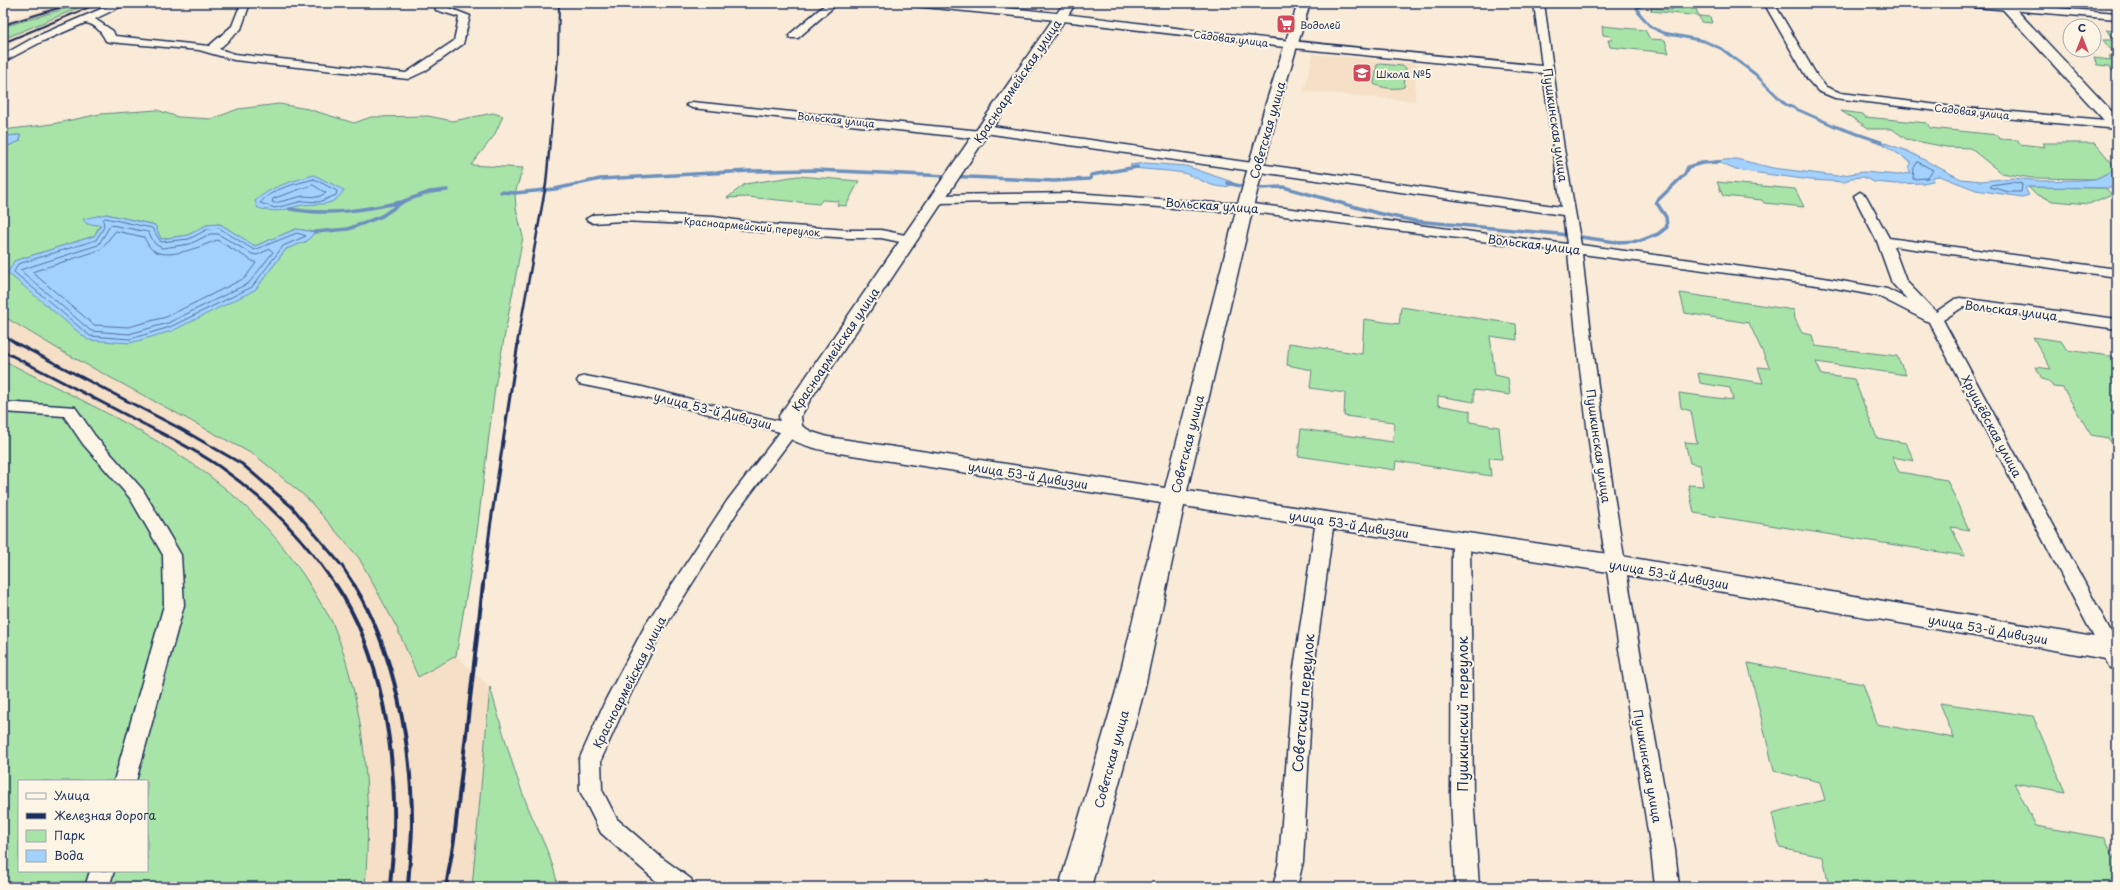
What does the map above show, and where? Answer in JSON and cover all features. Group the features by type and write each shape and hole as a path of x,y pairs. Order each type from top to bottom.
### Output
{"street":[{"path":"3,59 39,39 124,3"},
{"path":"211,50 233,34 241,22 244,5 247,3"},
{"path":"85,20 93,21 109,33 110,39 199,47 234,56 408,76 421,69 459,42 461,27 465,16 438,8 439,3"},
{"path":"794,36 833,3"},
{"name":"Садовая улица","path":"914,3 1293,45 1549,70"},
{"name":"Красноармейская улица","path":"682,887 654,866 609,826 591,791 590,760 653,629 733,505 778,444 791,429 790,416 800,399 940,196 1070,3"},
{"name":"Советская улица","path":"1075,887 1130,691 1174,498 1245,207 1273,103 1293,45 1304,3"},
{"name":"Пушкинская улица","path":"1539,3 1549,70 1558,149 1574,239 1581,313 1615,564 1667,887"},
{"name":"Садовая улица","path":"1769,3 1812,78 1818,85 1828,92 1856,99 2117,126"},
{"path":"1962,3 2005,5 2117,16"},
{"path":"2005,5 2117,126"},
{"name":"Вольская улица","path":"692,105 983,132 1257,167 1569,212"},
{"name":"Вольская улица","path":"940,196 1074,197 1217,207 1245,207 1574,239 1882,292 1935,319 1960,302 2117,324"},
{"name":"Хрущёвская улица","path":"1860,196 1884,241 1899,283 1935,319 2115,654"},
{"name":"Красноармейский переулок","path":"593,219 621,217 714,221 779,229 849,234 881,234 910,240"},
{"path":"1884,241 2117,273"},
{"name":"улица 53-й Дивизии","path":"585,381 638,391 791,429 804,437 826,444 1615,564 2115,654"},
{"path":"3,406 69,411 89,440 137,494 172,555 174,605 125,780"},
{"name":"Советский переулок","path":"1285,887 1291,862 1303,675 1324,520"},
{"name":"Пушкинский переулок","path":"1461,541 1462,796 1467,887"},
{"path":"98,887 102,872"}],"shaded area":[{"path":"67,3 84,3 3,27 3,22"},
{"path":"90,3 107,3 18,39 3,47 3,38"},
{"name":"Школа №5","path":"1313,54 1416,64 1415,101 1304,91"},
{"path":"3,316 63,352 256,456 307,498 359,558 397,628 418,677 456,656 490,687 472,887 365,887 368,853 301,568 262,521 216,481 179,455 3,360"}],"green space":[{"path":"84,3 90,3 3,39 3,27"},
{"path":"1672,7 1696,9 1699,16 1651,11 1651,8 1672,10"},
{"path":"1699,16 1710,17 1712,23 1701,22"},
{"path":"1602,26 1645,30 1650,39 1665,40 1669,53 1610,47 1608,40 1612,40 1611,36 1603,35"},
{"path":"2106,30 2117,31 2117,51 2112,51 2103,40 2116,40"},
{"path":"2109,56 2117,56 2117,74 2114,73 2109,66 2097,65 2094,58 2111,60"},
{"path":"1377,65 1402,66 1406,68 1404,87 1389,88 1374,84"},
{"path":"279,104 308,109 354,123 371,117 428,116 453,121 493,113 503,116 494,136 471,165 523,168 515,193 516,208 523,237 495,387 477,532 456,656 418,677 397,628 359,558 307,498 256,456 63,352 3,316 3,148 20,141 20,135 3,136 3,130 52,124 100,114 157,110 178,117 212,119 238,109","holes":["106,214 155,225 161,239 188,235 207,225 220,224 255,246 296,229 315,232 307,241 286,249 255,290 14,261 94,236"]},
{"path":"1841,111 1863,114 1865,117 1927,123 1930,128 1998,135 2000,139 2018,140 2020,144 2045,147 2043,143 2095,143 2117,169 2095,179 2032,178 2001,173 1970,148 1946,147 1906,139 1892,129 1870,129"},
{"path":"798,176 859,181 846,206 837,205 839,201 822,200 819,204 747,197 727,198 745,184"},
{"path":"1717,182 1795,189 1804,207 1764,203 1762,200 1723,196"},
{"path":"2028,187 2105,188 2112,194 2089,204 2053,201 2035,194"},
{"path":"1680,293 1794,310 1795,319 1802,333 1812,335 1815,346 1897,356 1906,375 1816,362 1822,375 1854,379 1877,438 1906,443 1914,461 1892,457 1899,472 1947,480 1969,530 1951,527 1965,556 1694,513 1688,485 1703,486 1700,465 1690,463 1685,442 1697,443 1691,411 1681,408 1679,393 1733,400 1730,388 1700,383 1698,373 1763,383 1758,367 1770,368 1749,323 1685,313"},
{"path":"1401,307 1516,324 1517,340 1490,336 1495,375 1508,378 1510,395 1474,390 1474,402 1438,396 1438,405 1470,411 1470,422 1499,427 1502,459 1489,458 1491,476 1396,461 1395,470 1298,456 1301,429 1393,442 1394,422 1344,416 1345,393 1310,388 1312,370 1287,365 1289,343 1362,354 1364,319 1399,324"},
{"path":"2033,337 2061,341 2067,350 2117,357 2117,451 2108,438 2091,435 2063,388 2053,387 2049,381 2042,379 2036,367 2051,369"},
{"path":"3,360 137,429 200,469 239,500 290,555 333,624 353,687 364,754 367,787 368,821 365,887 3,887"},
{"path":"1748,663 1863,684 1877,724 1954,738 1940,703 2033,716 2065,792 2014,783 2036,826 2105,838 2117,863 2117,887 1829,887 1823,857 1780,848 1772,813 1825,800 1820,782 1774,771"},
{"path":"490,687 517,777 553,866 558,887 472,887"}],"water":[{"path":"20,135 20,141 3,148 3,136"},
{"path":"1877,140 1907,151 1961,179 1981,181 2013,178 2041,181 2095,179 2117,169 2117,188 2028,187 2025,188 2029,195 2022,197 1976,190 1940,176 1933,177 1933,181 1923,183 1896,184 1874,182 1863,177 1851,178 1845,182 1811,180 1736,170 1715,161 1736,159 1773,168 1837,176 1863,172 1898,175 1911,173 1908,167 1912,163"},
{"path":"1145,163 1186,166 1232,182 1233,184 1227,187 1214,186 1183,173 1133,168 1130,165"},
{"path":"314,175 344,190 335,200 326,204 303,205 277,211 258,208 255,201 268,191 298,179"},
{"path":"106,214 155,225 161,239 188,235 207,225 220,224 255,246 296,229 315,232 307,241 286,249 255,290 172,331 130,343 88,340 8,273 14,261 94,236 101,225 87,224 83,219"}],"waterway":[{"path":"1651,3 1637,7 1639,13 1651,27 1664,33 1704,41 1722,49 1755,74 1785,104 1837,127 1881,142"},
{"path":"1261,188 1283,187 1377,213 1415,221 1559,234 1616,242 1640,241 1658,234 1667,227 1666,217 1656,202 1685,174 1688,167 1702,163 1719,162"},
{"path":"501,192 515,193 555,189 600,179 750,171 816,170 1054,181 1090,179 1091,175 1137,167"},
{"path":"1228,183 1240,186"},
{"path":"315,232 348,229 382,216 404,201 430,192 447,190"},
{"path":"290,209 332,212 401,202"}],"railway":[{"path":"3,25 75,3"},
{"path":"3,43 99,3"},
{"path":"549,153 558,58 559,3"},
{"path":"517,344 546,184 549,152"},
{"path":"3,335 17,344"},
{"path":"16,343 181,429 242,464 292,507 342,566 355,586"},
{"path":"483,586 490,528 518,343"},
{"path":"3,351 176,440 220,467 237,479 284,521 311,552 336,586"},
{"path":"336,585 352,612 365,641 375,672 389,737 394,802 394,840 390,887"},
{"path":"354,585 368,611 380,639 390,669 404,731 409,763 412,823 408,887"},
{"path":"446,887 454,840 483,585"}],"place":[{"name":"Водолей","path":"1286,24"},
{"name":"Школа №5","path":"1362,73"}]}
